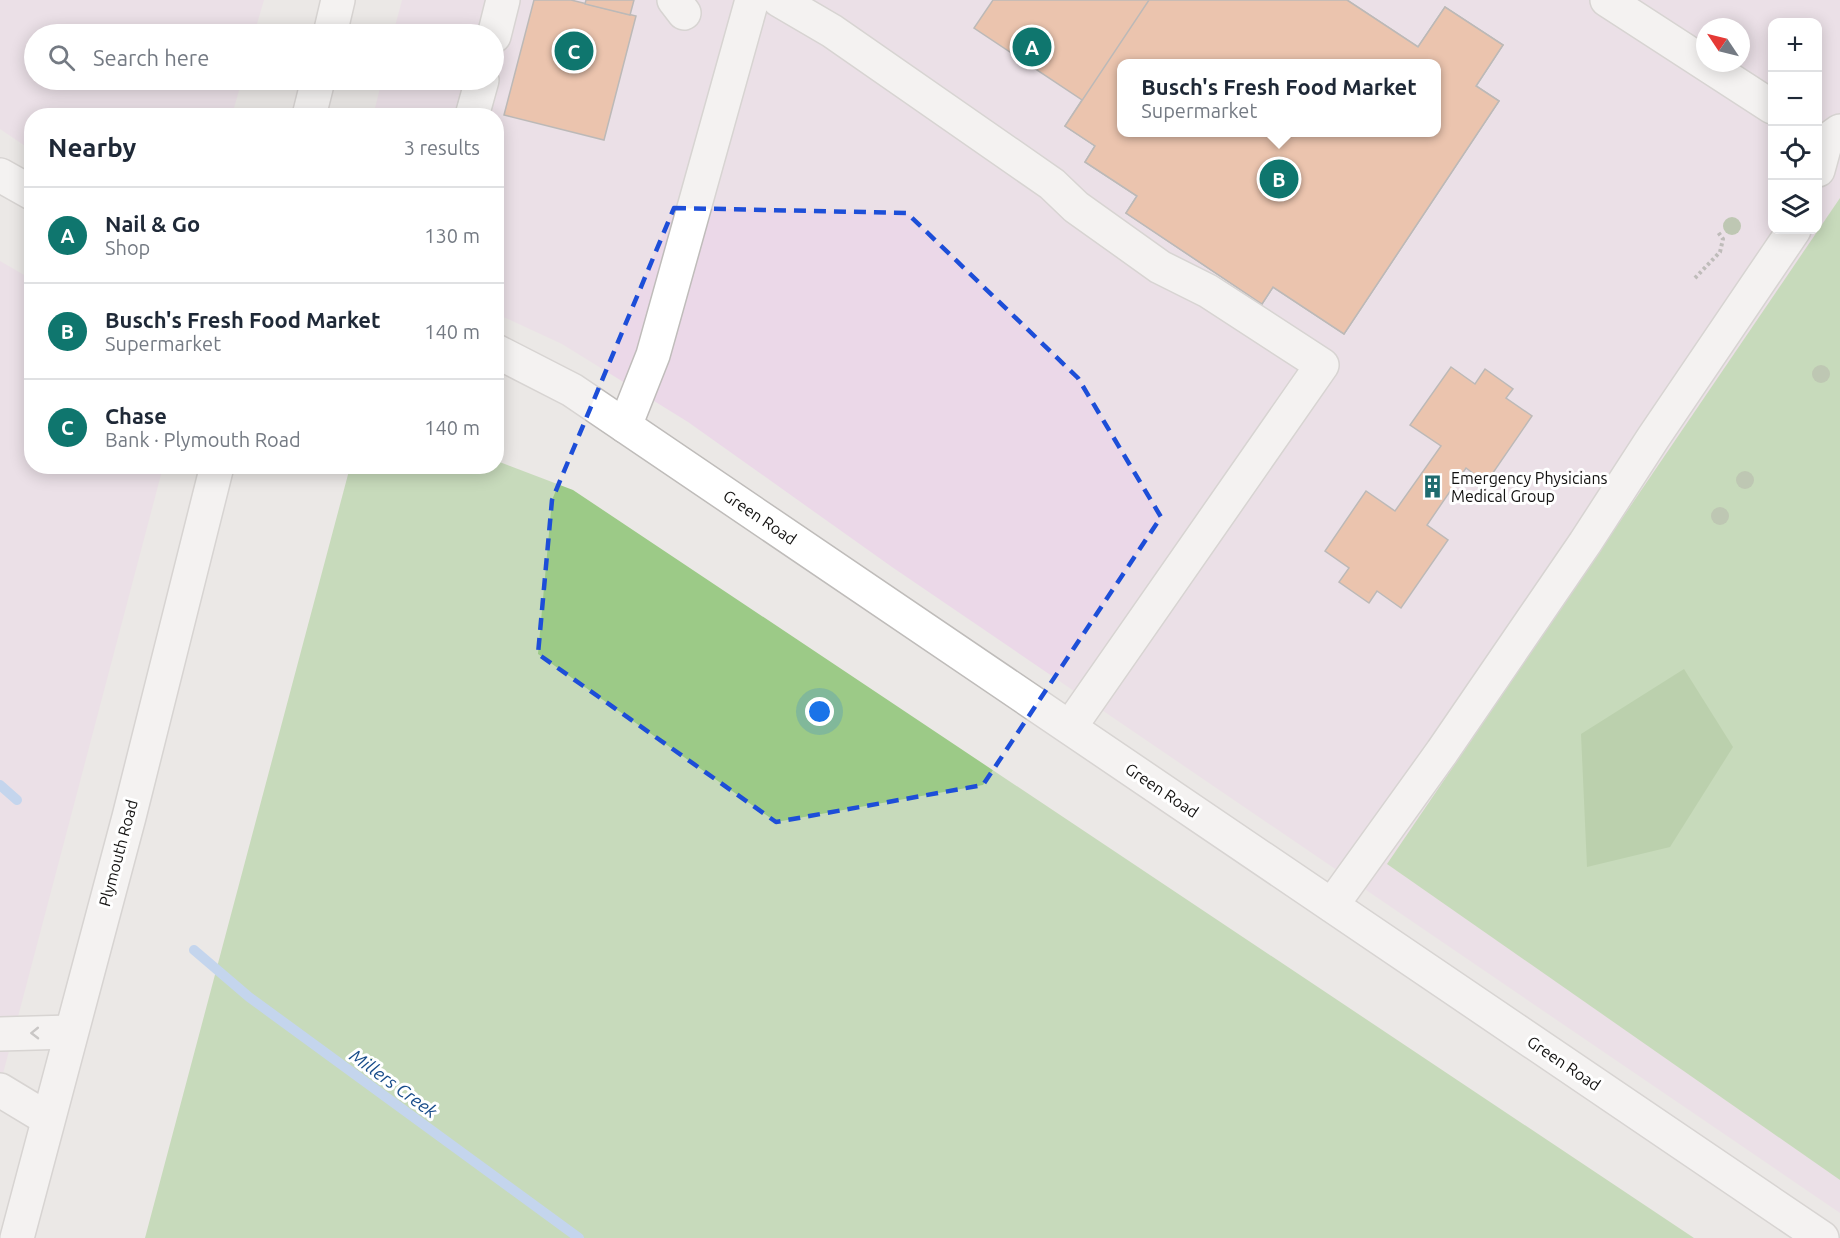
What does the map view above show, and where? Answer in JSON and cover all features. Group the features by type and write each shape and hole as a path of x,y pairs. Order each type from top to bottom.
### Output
{"street":[{"path":"333,24 339,0"},
{"path":"497,24 503,0"},
{"path":"625,426 653,355 752,0"},
{"path":"778,0 832,31 1042,178 1076,207 1160,267 1208,291 1322,365 1070,727"},
{"path":"1607,0 1768,104"},
{"path":"311,108 316,90"},
{"path":"474,108 479,90"},
{"path":"0,175 24,188"},
{"path":"1332,905 1442,752 1791,234"},
{"name":"Green Road","path":"504,355 572,390 1822,1238"},
{"name":"Plymouth Road","path":"17,1238 129,817 216,474"},
{"path":"0,1034 70,1032"},
{"path":"0,1090 48,1119"}],"path":[{"path":"1695,278 1720,252 1723,239 1718,232"}],"highlighted area":[{"path":"674,208 907,213 1078,378 1161,517 983,785 776,822 538,654 552,500"}],"shaded area":[{"path":"0,0 264,0 257,24 24,24 24,90 239,90 234,108 24,108 24,145 0,129"},
{"path":"402,0 1840,0 1840,1213 892,567 688,422 562,344 504,317 504,108 375,108 380,90 504,90 504,24 396,24"},
{"path":"0,261 24,275 24,474 161,474 0,1085"}],"green space":[{"path":"1840,198 1840,1180 1387,864 1816,234 1822,234 1822,224"},
{"path":"504,464 573,490 1694,1238 145,1238 348,474 504,474"},
{"path":"1684,669 1733,747 1670,847 1587,867 1581,734"}],"building":[{"path":"534,0 571,0 636,16 604,140 504,115"},
{"path":"586,0 634,0 630,15 585,4"},
{"path":"993,0 1347,0 1418,47 1445,7 1503,45 1476,86 1499,101 1344,334 1273,287 1262,304 1126,213 1137,196 1085,162 1095,146 1065,126 1082,100 974,28"},
{"path":"1149,0 1347,0 1418,47 1445,7 1503,45 1476,86 1499,101 1344,334 1273,287 1262,304 1126,213 1137,196 1085,162 1095,146 1065,126"},
{"name":"Emergency Physicians Medical Group","path":"1451,367 1475,384 1485,369 1513,389 1506,398 1532,416 1486,483 1466,468 1427,525 1448,540 1401,608 1377,591 1369,603 1339,582 1349,568 1325,551 1366,491 1395,511 1441,446 1410,425"}],"waterway":[{"name":"Millers Creek","path":"0,785 17,800"},
{"name":"Millers Creek","path":"194,950 249,997 579,1238"}],"place":[{"name":"Nail & Go","path":"1032,47"},
{"name":"Chase","path":"574,51"},
{"name":"Busch's Fresh Food Market","path":"1279,179"},
{"name":"Emergency Physicians Medical Group","path":"1433,487"}]}
